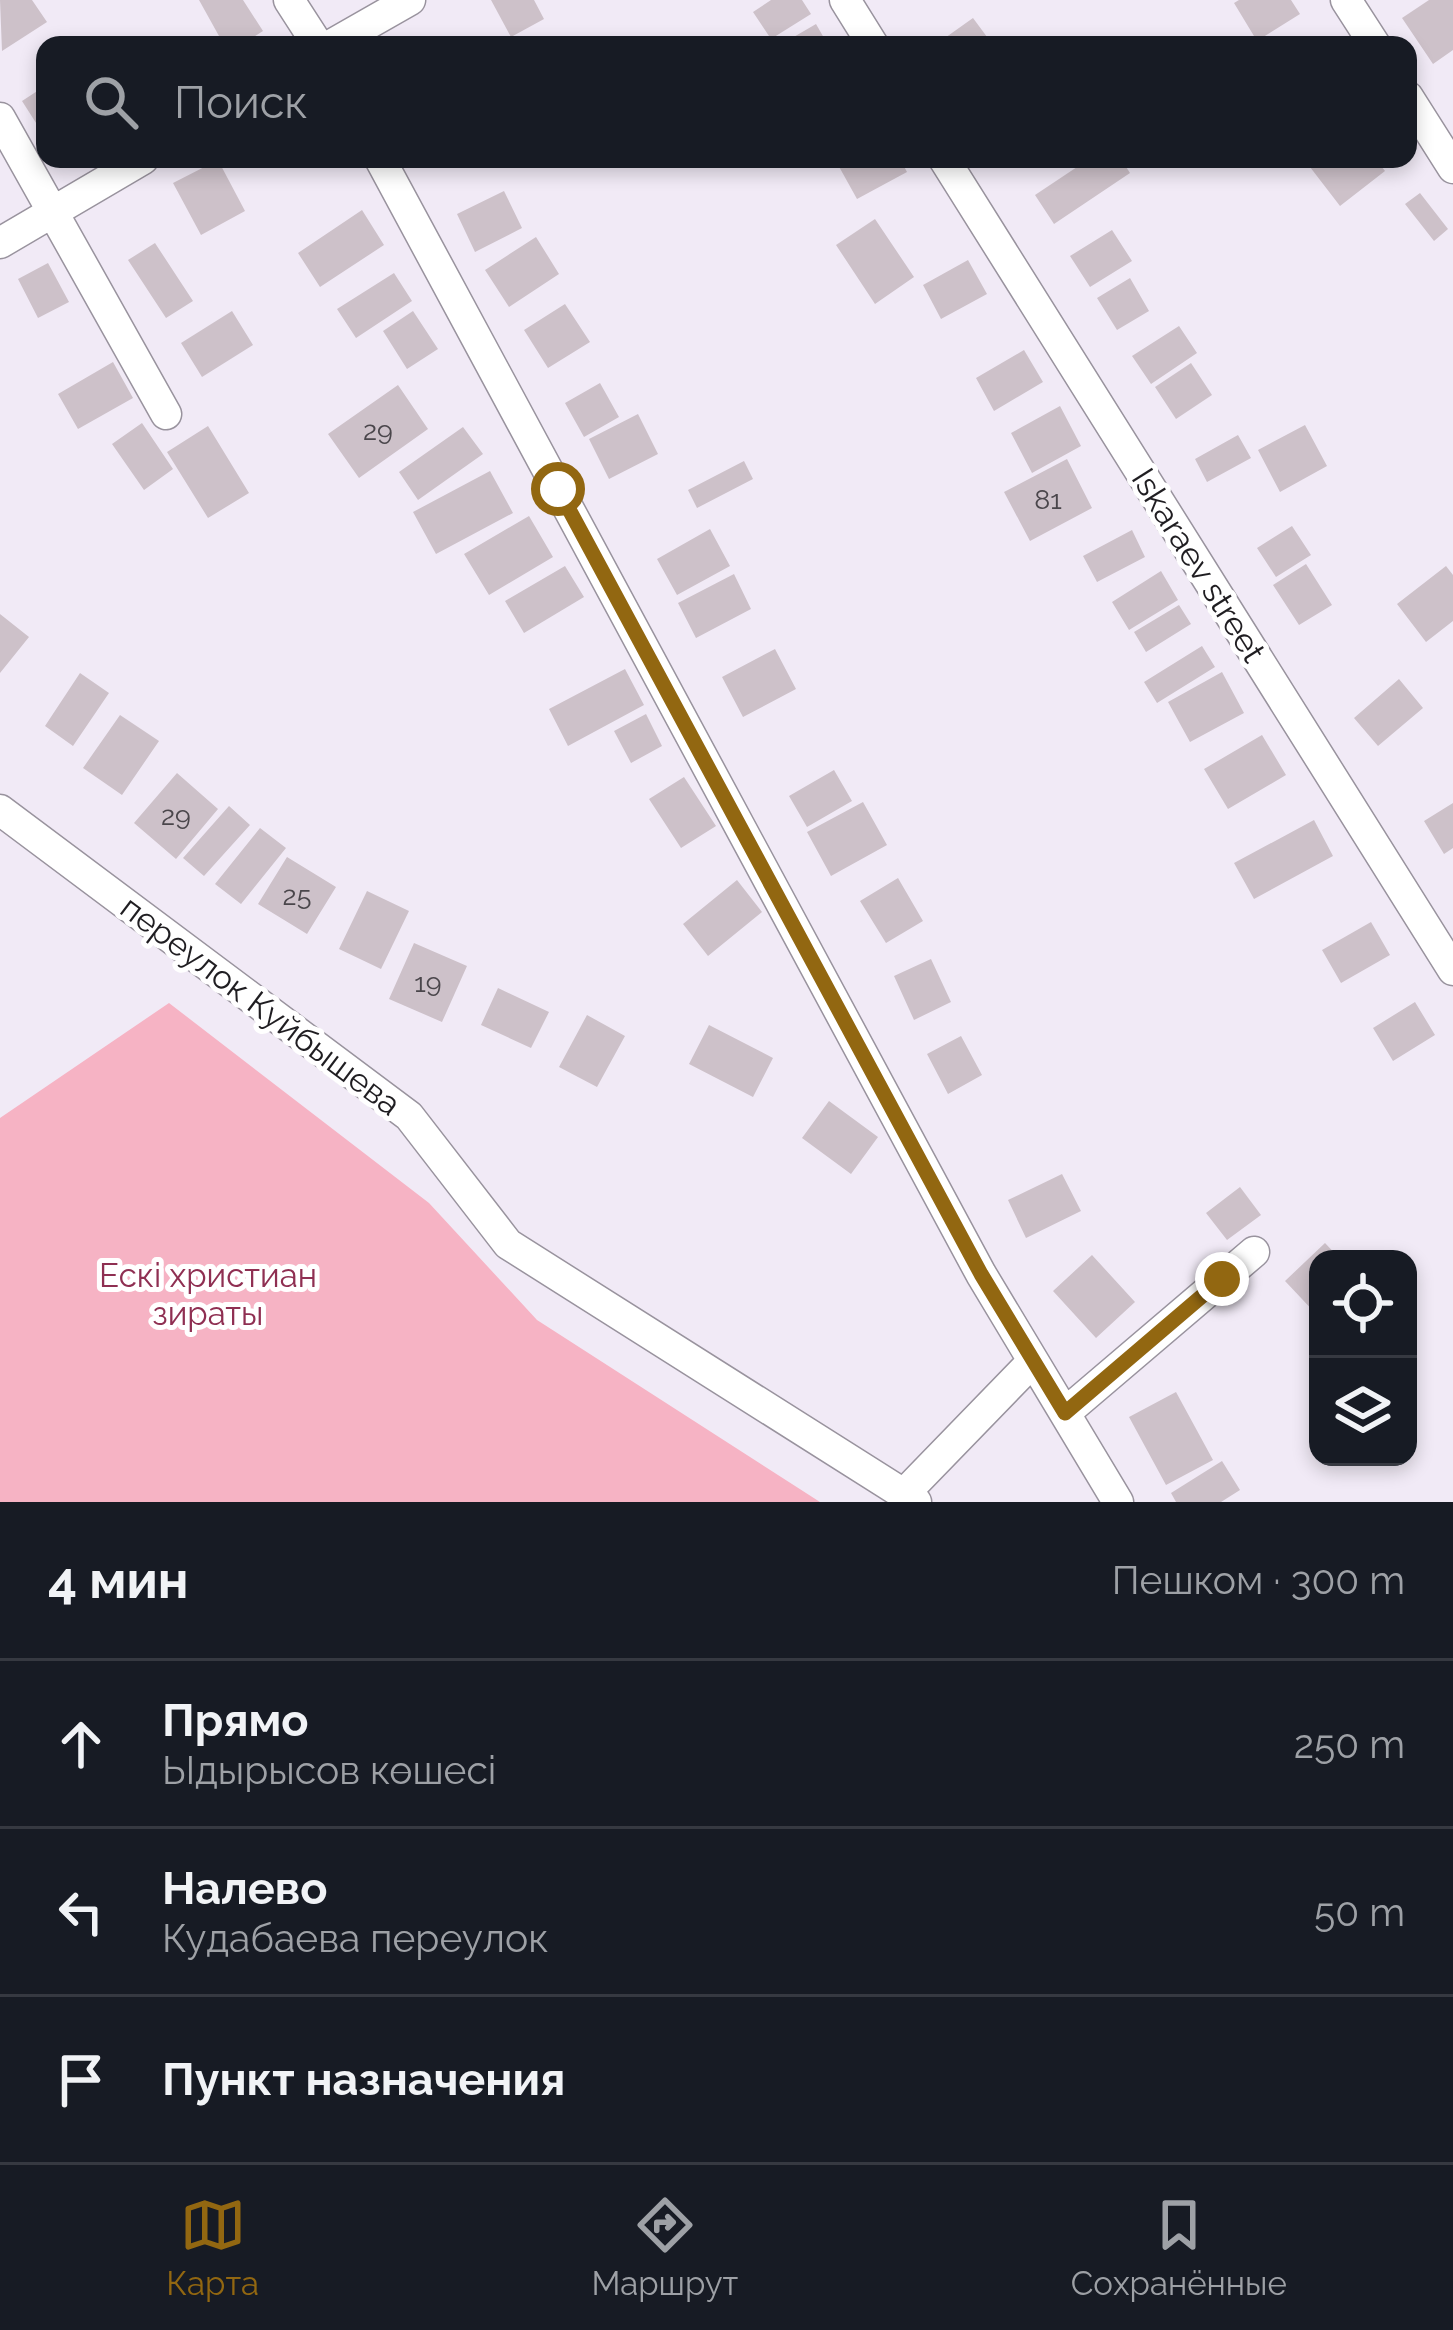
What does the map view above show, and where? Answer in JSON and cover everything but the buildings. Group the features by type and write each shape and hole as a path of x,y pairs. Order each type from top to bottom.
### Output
{"street":[{"path":"289,0 311,36"},
{"path":"348,36 410,0"},
{"path":"845,0 867,36"},
{"path":"1346,0 1369,36"},
{"path":"1417,111 1453,168"},
{"path":"0,118 166,414"},
{"path":"0,243 128,168"},
{"path":"385,168 1034,1361 1118,1502"},
{"name":"Iskaraev street","path":"950,168 1453,970"},
{"name":"переулок Куйбышева","path":"0,811 410,1116 508,1244 910,1498"},
{"path":"1065,1413 1254,1252"},
{"path":"910,1498 1034,1361"}],"green space":[{"name":"Ескі христиан зираты","path":"169,1003 429,1203 537,1320 820,1502 0,1502 0,1118"}],"route":[{"path":"558,489 981,1274 1065,1413 1222,1279"}]}
